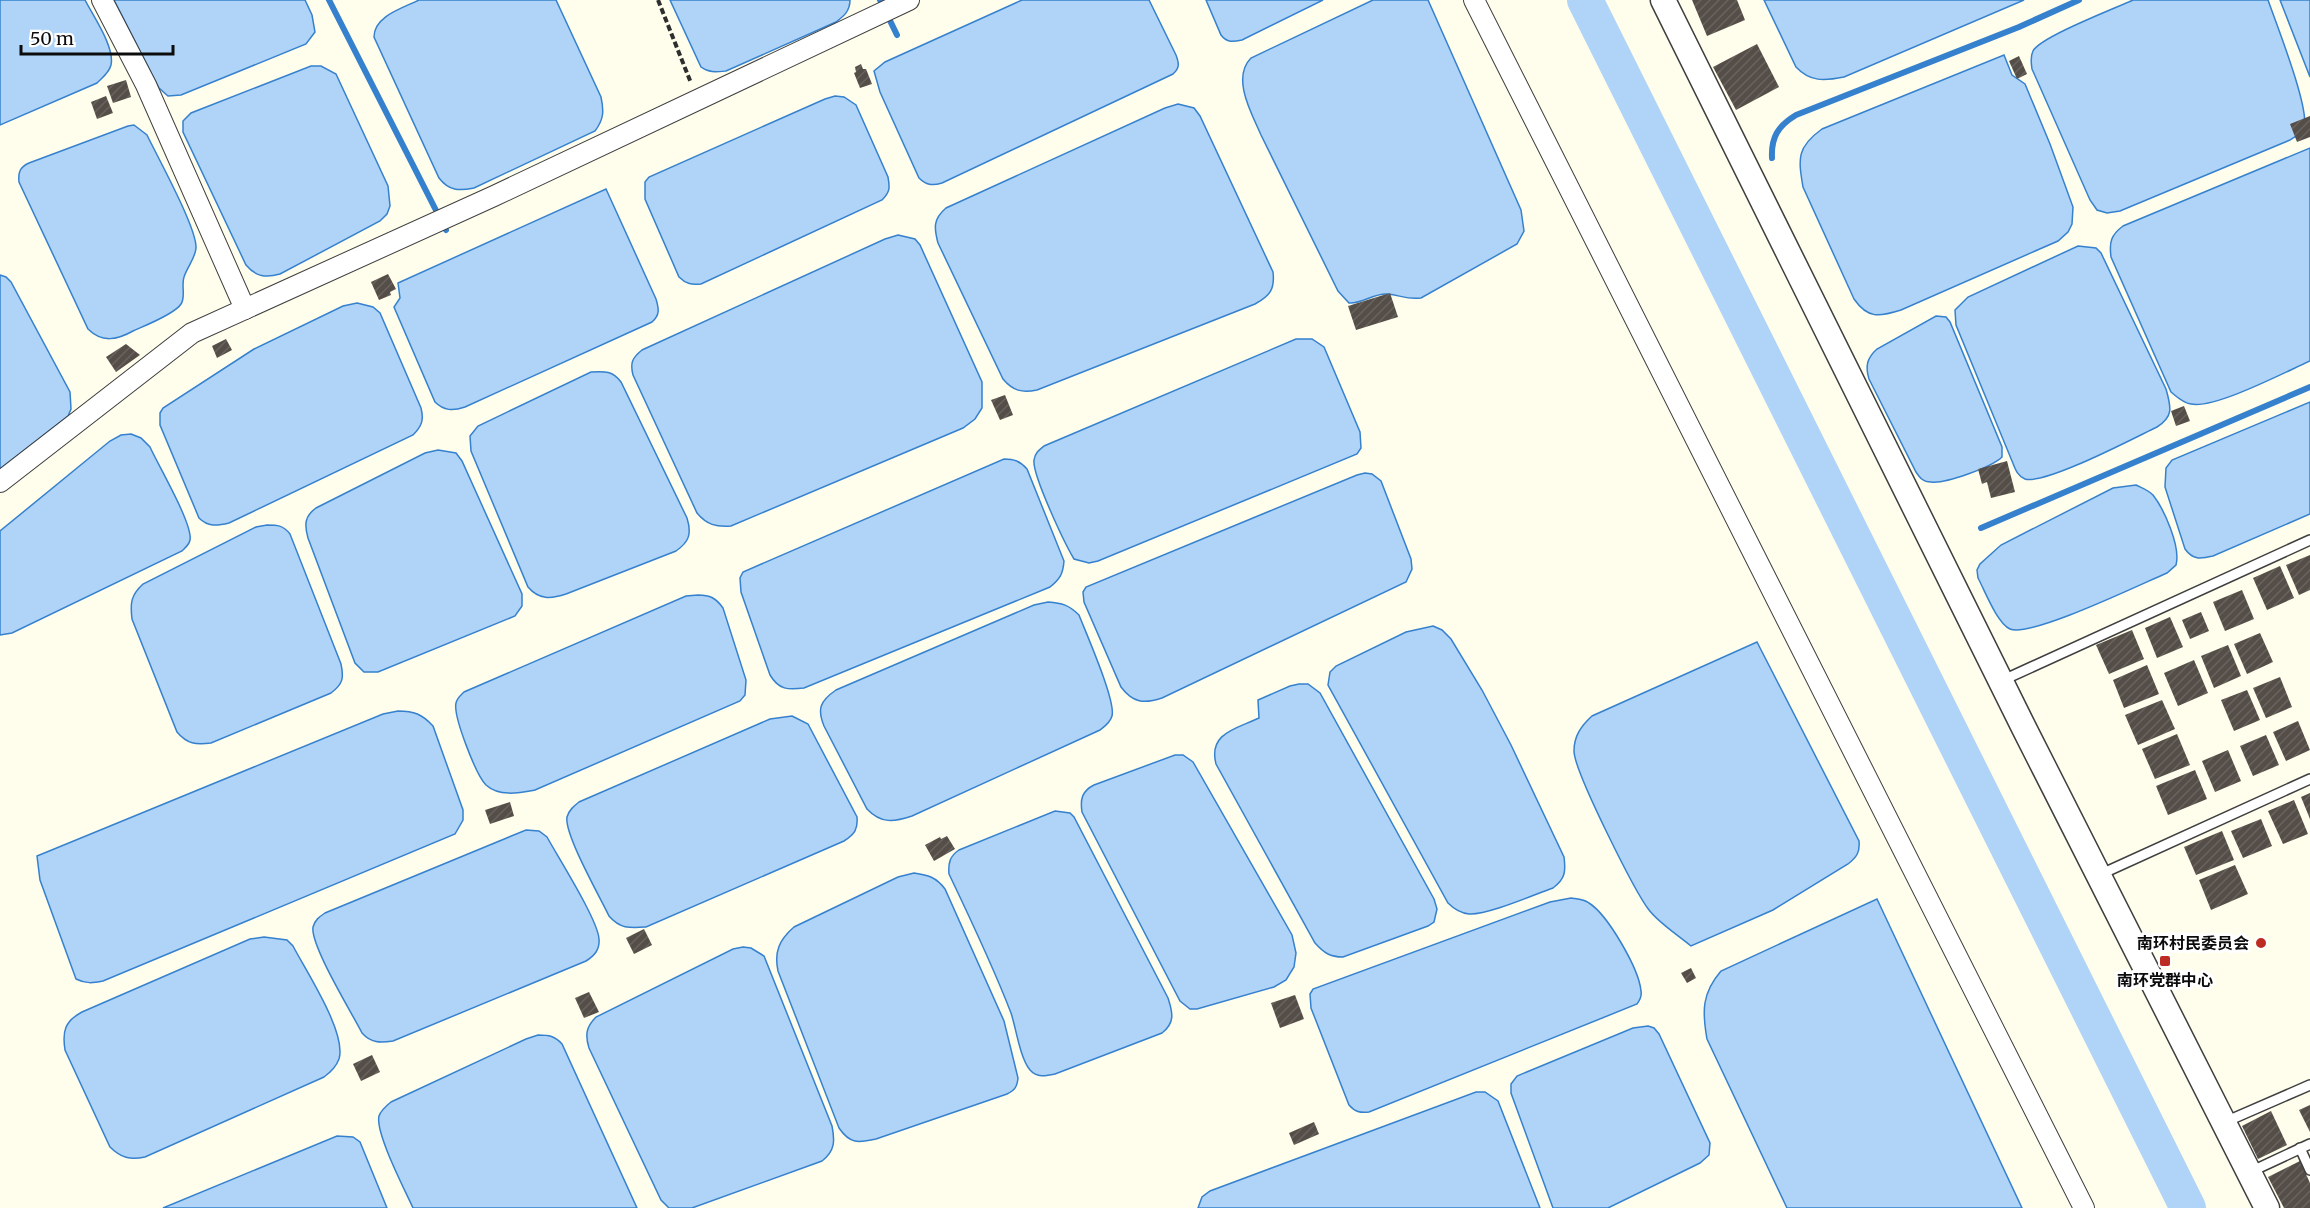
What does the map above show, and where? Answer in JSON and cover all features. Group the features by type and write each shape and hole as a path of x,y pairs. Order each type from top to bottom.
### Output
{"street":[{"path":"102,0 146,86 245,309"},
{"path":"1474,0 2084,1208"},
{"path":"1663,0 2001,681 2267,1208"},
{"path":"0,482 192,333 453,215 903,3"}],"lane":[{"path":"2001,681 2310,540"},
{"path":"2099,875 2310,779"},
{"path":"2225,1122 2310,1085"},
{"path":"2249,1172 2310,1144"},
{"path":"2300,1148 2310,1170"}],"path":[{"path":"658,0 697,100"}],"water":[{"path":"0,0 85,0 110,50 109,70 97,83 0,125"},
{"path":"114,0 305,0 312,15 315,32 306,44 181,95 168,96 159,88"},
{"path":"419,0 556,0 601,97 602,115 595,131 474,188 459,190 451,188 439,178 374,37 375,30 384,18"},
{"path":"670,0 850,0 846,13 836,22 726,71 716,72 701,67"},
{"path":"1022,0 1149,0 1176,55 1178,67 1173,74 942,183 932,185 924,182 919,178 880,92 874,71 885,62"},
{"path":"1206,0 1323,0 1242,40 1228,41 1221,35"},
{"path":"1373,0 1428,0 1521,210 1524,231 1517,244 1421,298 1382,294 1349,303 1338,291 1261,135 1245,96 1243,76 1245,66 1251,58"},
{"path":"1764,0 2024,0 1844,77 1824,80 1812,78 1796,67"},
{"path":"2133,0 2268,0 2297,85 2305,117 2304,127 2290,140 2120,211 2107,213 2097,210 2090,200 2032,69 2031,58 2033,51 2049,38"},
{"path":"2280,0 2310,0 2310,77"},
{"path":"2004,55 2012,75 2025,84 2073,207 2072,224 2068,232 2058,241 1901,310 1880,315 1869,313 1854,299 1803,187 1800,161 1804,148 1822,129"},
{"path":"311,66 321,66 336,74 388,186 390,206 387,214 380,221 280,274 262,276 246,265 183,132 183,121 191,113"},
{"path":"835,96 844,97 856,105 888,177 889,190 885,197 701,284 689,284 679,277 645,199 645,182 649,177"},
{"path":"1178,104 1194,108 1200,116 1273,272 1270,291 1255,304 1037,390 1014,389 1003,379 938,243 935,228 939,216 946,208"},
{"path":"134,125 147,135 184,209 195,238 196,248 184,277 183,298 178,308 127,334 110,339 99,336 88,329 19,182 19,175 20,170 29,163"},
{"path":"2310,148 2310,361 2268,381 2216,401 2191,404 2180,400 2171,392 2111,257 2110,247 2113,236 2123,226"},
{"path":"606,189 656,299 658,312 655,319 465,407 449,409 438,405 394,307 400,298 398,283"},
{"path":"898,235 915,239 920,245 982,382 982,408 975,419 963,428 731,526 708,523 697,513 633,375 634,358 642,350"},
{"path":"2078,246 2096,248 2101,253 2166,389 2170,411 2166,419 2157,427 2110,450 2051,475 2025,479 2018,474 2014,466 1956,325 1955,310 1968,297"},
{"path":"0,275 11,282 70,392 71,409 68,416 0,469"},
{"path":"357,303 373,307 380,313 421,408 422,423 418,429 413,435 229,523 213,525 202,521 160,425 160,413 163,408 254,349 343,306"},
{"path":"1936,316 1946,317 1950,322 2002,447 2002,457 1968,474 1931,482 1922,479 1916,472 1869,379 1867,366 1869,359 1877,349"},
{"path":"1296,339 1312,339 1324,347 1360,432 1361,448 1357,454 1098,561 1089,563 1074,559 1038,480 1034,460 1039,450"},
{"path":"591,372 608,372 621,382 687,518 689,533 687,541 676,551 566,594 555,597 541,596 528,587 471,451 470,436 478,426"},
{"path":"2310,402 2310,514 2213,556 2201,558 2191,555 2185,549 2165,487 2166,468 2172,460"},
{"path":"131,434 141,438 150,447 186,521 190,540 188,545 182,551 12,633 0,635 0,531 110,441 121,435"},
{"path":"438,450 456,453 462,461 522,594 522,606 515,616 378,672 364,672 355,663 308,538 306,521 316,508 425,453"},
{"path":"1004,459 1017,461 1027,469 1064,561 1062,573 1050,587 804,688 789,689 777,684 770,675 741,592 740,578 743,572"},
{"path":"1365,473 1372,474 1381,481 1411,559 1412,569 1406,582 1162,698 1139,701 1125,692 1084,602 1083,592 1086,587"},
{"path":"2136,485 2153,495 2162,509 2174,539 2176,565 2167,573 2062,618 2021,630 2005,626 1996,614 1978,578 1977,570 1980,564 2001,545 2113,488"},
{"path":"280,526 290,534 341,664 342,680 331,693 211,743 192,743 177,732 132,619 132,600 143,584 256,527"},
{"path":"698,595 712,598 723,608 746,680 745,695 740,701 535,790 503,793 486,785 471,758 458,720 456,703 464,692 686,596"},
{"path":"1048,602 1065,605 1079,615 1110,696 1112,716 1109,722 1100,730 912,816 899,820 888,820 872,814 867,809 824,726 821,706 826,698 836,690 1034,605"},
{"path":"1433,626 1442,630 1451,639 1482,690 1564,857 1564,875 1553,888 1499,908 1477,913 1463,913 1448,903 1328,685 1330,672 1336,666 1406,632"},
{"path":"1757,642 1859,841 1858,851 1856,857 1848,864 1773,910 1691,946 1658,920 1642,899 1606,831 1584,782 1574,751 1575,741 1581,728 1592,716"},
{"path":"1299,684 1308,684 1320,693 1434,899 1437,909 1434,922 1428,926 1343,957 1328,954 1315,943 1216,764 1216,745 1220,739 1233,729 1259,718 1258,700"},
{"path":"398,711 417,714 433,726 463,810 463,820 455,834 103,981 90,983 76,979 40,880 37,856 383,714"},
{"path":"792,716 808,724 857,817 857,825 853,833 844,841 646,927 626,927 613,920 591,881 571,837 567,817 572,808 579,802 770,719"},
{"path":"1175,755 1183,755 1193,762 1292,935 1296,953 1294,967 1286,980 1274,987 1197,1009 1190,1009 1180,1001 1081,807 1084,793 1090,787"},
{"path":"1055,811 1070,813 1074,817 1168,998 1172,1017 1162,1033 1055,1074 1042,1076 1030,1070 1027,1065 1011,1013 949,874 949,866 950,860 959,850"},
{"path":"526,830 539,831 547,837 568,873 597,930 599,946 596,952 586,961 393,1041 376,1042 365,1036 341,995 318,948 313,927 319,917"},
{"path":"914,873 931,877 945,889 1004,1021 1018,1081 1015,1088 1007,1094 876,1139 855,1141 847,1137 839,1128 778,971 777,952 781,942 794,927 898,877"},
{"path":"1571,898 1581,899 1597,909 1613,930 1629,957 1639,981 1641,995 1637,1004 1369,1112 1358,1112 1349,1105 1311,1008 1310,994 1313,989 1550,902"},
{"path":"1877,899 2022,1208 1787,1208 1707,1039 1704,1020 1705,1003 1710,987 1721,971"},
{"path":"264,937 287,940 293,946 324,1002 340,1048 339,1059 335,1067 324,1077 145,1157 130,1158 118,1154 110,1147 65,1050 64,1037 68,1023 82,1012 250,939"},
{"path":"751,948 764,956 832,1126 833,1145 822,1161 692,1208 669,1208 661,1200 589,1048 587,1031 596,1017 733,949"},
{"path":"1648,1026 1654,1028 1659,1034 1710,1143 1709,1155 1700,1163 1608,1208 1553,1208 1511,1093 1511,1084 1517,1076 1633,1028"},
{"path":"538,1035 552,1036 562,1044 637,1208 413,1208 382,1135 379,1124 381,1112 391,1102"},
{"path":"1476,1092 1485,1092 1498,1101 1540,1208 1198,1208 1202,1197 1210,1191"},
{"path":"337,1136 353,1137 360,1142 387,1208 163,1208"}],"building":[{"path":"1692,0 1737,0 1745,20 1707,36"},
{"path":"1757,44 1779,87 1736,110 1713,67"},
{"path":"2019,56 2027,74 2017,79 2009,61"},
{"path":"861,64 863,69 866,69 872,84 860,88 854,73 856,72 855,67"},
{"path":"126,80 131,97 113,103 107,86"},
{"path":"106,96 113,113 97,119 91,102"},
{"path":"2310,116 2310,137 2297,142 2290,124"},
{"path":"388,274 396,289 390,292 391,295 379,300 371,282"},
{"path":"1390,293 1398,317 1356,330 1348,306"},
{"path":"226,339 232,350 217,358 212,346"},
{"path":"126,344 140,355 116,372 106,357"},
{"path":"1005,395 1013,415 1000,420 991,400"},
{"path":"2184,406 2190,421 2176,426 2171,411"},
{"path":"2007,461 2015,492 1991,498 1987,482 1982,484 1978,469"},
{"path":"2310,555 2310,590 2299,595 2286,565"},
{"path":"2280,566 2294,598 2267,610 2253,578"},
{"path":"2242,590 2254,619 2225,631 2213,602"},
{"path":"2201,612 2209,631 2190,639 2182,620"},
{"path":"2170,617 2183,647 2157,658 2145,628"},
{"path":"2132,630 2144,659 2109,674 2096,645"},
{"path":"2260,633 2273,662 2247,674 2234,644"},
{"path":"2228,645 2241,676 2214,688 2201,656"},
{"path":"2194,660 2208,693 2178,706 2164,673"},
{"path":"2147,665 2159,694 2124,708 2113,680"},
{"path":"2280,677 2292,707 2266,718 2253,688"},
{"path":"2247,690 2260,720 2234,731 2221,700"},
{"path":"2162,700 2175,729 2138,745 2125,715"},
{"path":"2298,721 2310,750 2286,761 2273,732"},
{"path":"2177,734 2190,765 2155,779 2142,749"},
{"path":"2266,735 2279,765 2253,776 2240,746"},
{"path":"2228,750 2241,781 2215,792 2202,761"},
{"path":"2195,770 2207,799 2168,815 2156,786"},
{"path":"2310,793 2310,819 2301,797"},
{"path":"2294,800 2308,834 2283,844 2268,811"},
{"path":"510,802 514,816 490,824 485,810"},
{"path":"2261,819 2272,846 2243,858 2231,831"},
{"path":"2222,831 2234,860 2196,875 2184,847"},
{"path":"947,836 955,849 934,861 925,845"},
{"path":"2235,865 2248,894 2211,910 2199,880"},
{"path":"644,929 652,945 634,954 626,938"},
{"path":"1691,968 1696,978 1687,983 1681,973"},
{"path":"589,992 599,1012 584,1018 575,998"},
{"path":"1295,995 1304,1019 1280,1028 1271,1003"},
{"path":"372,1055 380,1072 361,1081 353,1064"},
{"path":"2310,1105 2310,1132 2299,1110"},
{"path":"2271,1111 2287,1145 2258,1159 2242,1126"},
{"path":"1314,1122 1319,1134 1294,1145 1289,1133"},
{"path":"2300,1161 2310,1183 2310,1208 2284,1208 2268,1177"}],"waterway":[{"path":"329,0 446,230"},
{"path":"880,0 897,35"},
{"path":"1585,0 2188,1208"},
{"path":"1772,158 1774,138 1780,128 1796,115 2019,27 2079,0"},
{"path":"1981,528 2310,387"}],"place":[{"name":"南环村民委员会","path":"2261,943"},
{"name":"南环党群中心","path":"2165,961"}]}
